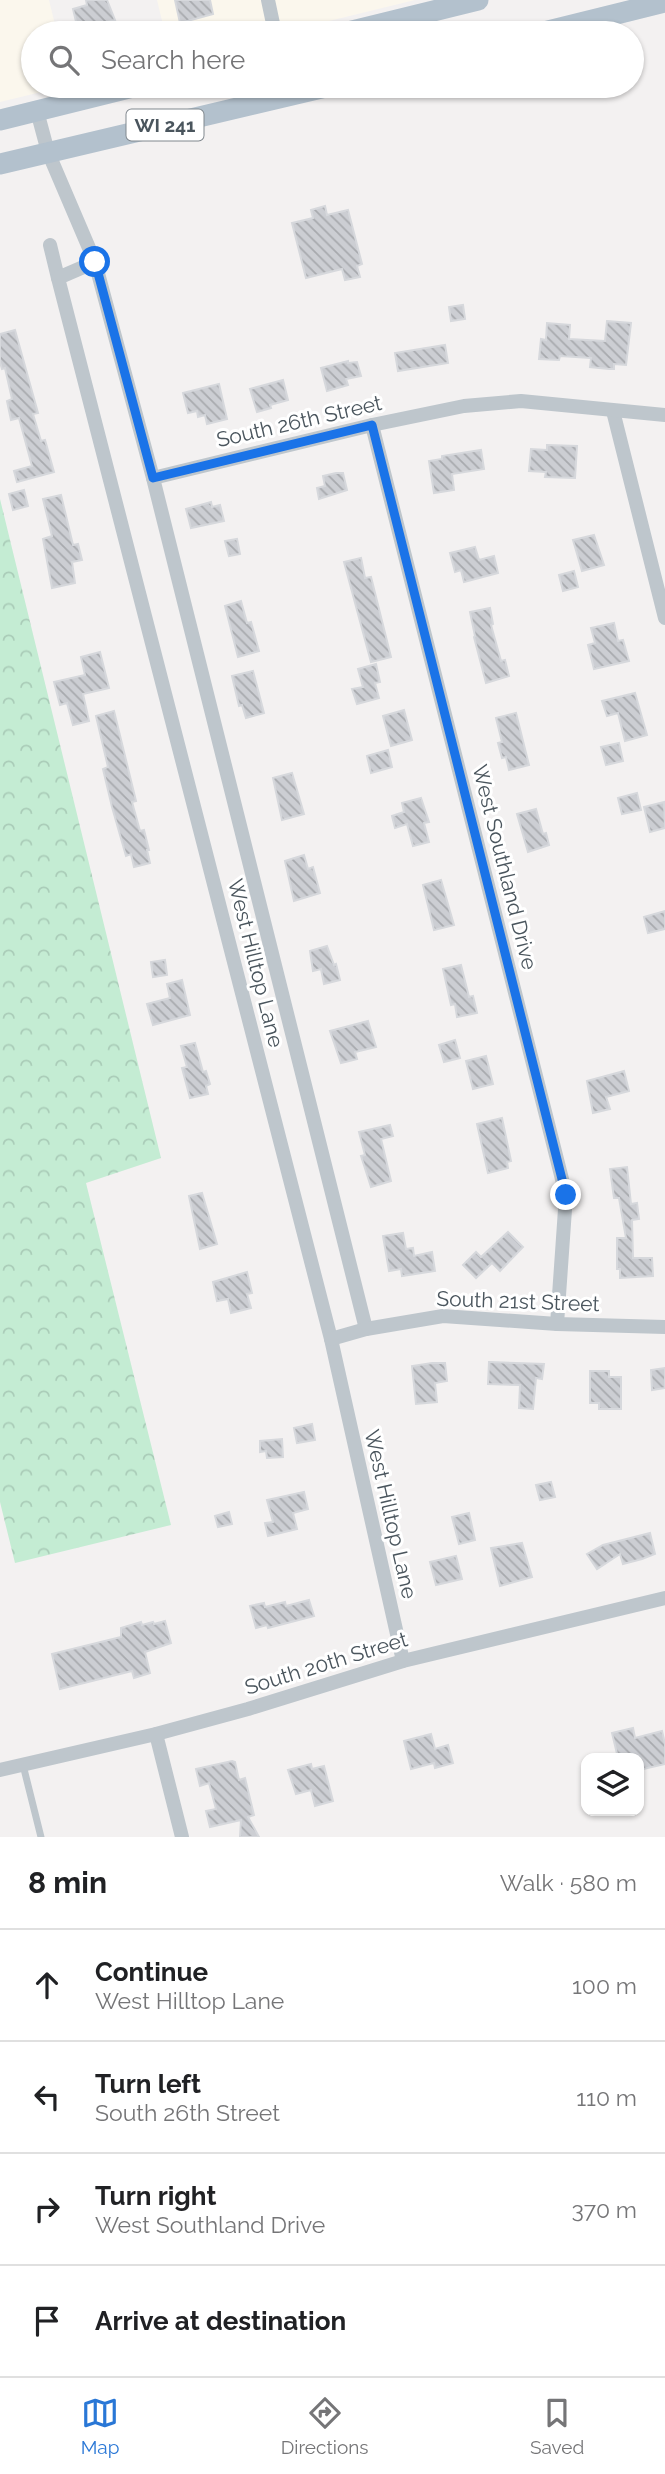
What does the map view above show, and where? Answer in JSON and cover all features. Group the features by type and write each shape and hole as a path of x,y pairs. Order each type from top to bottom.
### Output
{"main road":[{"path":"393,21 478,0"},
{"path":"588,21 665,2"},
{"name":"WI 241","path":"0,120 89,98"},
{"name":"WI 241","path":"0,164 261,98"}],"street":[{"path":"268,0 272,21"},
{"name":"West Hilltop Lane","path":"37,111 48,152 95,262 153,478 366,1329"},
{"name":"West Hilltop Lane","path":"50,245 331,1339 403,1661"},
{"path":"58,278 95,262"},
{"name":"South 26th Street","path":"153,478 372,425 464,406 521,401 665,415"},
{"path":"613,411 665,618"},
{"name":"West Southland Drive","path":"372,425 566,1195 557,1324"},
{"name":"South 21st Street","path":"331,1339 366,1329 443,1316 557,1324 665,1327"},
{"name":"South 20th Street","path":"0,1770 156,1734 248,1709 403,1661 665,1598"},
{"path":"156,1734 182,1837"}],"lane":[{"path":"23,1765 41,1837"}],"shaded area":[{"path":"0,0 49,0 54,21 21,21 21,97 0,102"},
{"path":"157,0 415,0 329,21 162,21"}],"green space":[{"path":"0,499 161,1158 86,1183 171,1525 15,1563 0,1502"}],"building":[{"path":"86,0 107,0 115,20 76,21 73,9 87,5"},
{"path":"175,0 210,0 213,14 180,21"},
{"path":"325,206 327,215 348,210 362,264 357,266 360,277 345,280 342,269 306,278 292,223 313,218 311,210"},
{"path":"463,305 465,319 451,321 449,307"},
{"path":"607,321 631,323 626,365 614,364 614,369 609,369 590,367 591,358 560,356 559,360 539,359 541,339 546,340 547,323 570,325 569,339 605,341"},
{"path":"15,330 38,413 33,414 41,441 45,440 54,472 17,482 14,471 32,466 19,418 11,420 7,401 12,399 5,368 2,369 0,362 0,334"},
{"path":"445,345 448,363 398,371 395,353"},
{"path":"348,361 357,362 361,376 346,379 348,385 327,391 321,368"},
{"path":"283,380 288,400 257,412 250,389"},
{"path":"219,384 227,419 207,424 205,415 198,417 197,411 188,413 183,393"},
{"path":"547,445 577,446 575,478 545,477 546,472 529,471 531,449 547,450"},
{"path":"481,450 484,469 452,474 454,490 434,493 429,461 442,459 442,456"},
{"path":"343,473 347,490 319,499 317,488 325,486 323,476"},
{"path":"24,490 28,506 13,510 9,494"},
{"path":"61,495 73,545 78,544 82,560 72,562 75,583 52,588 43,539 52,536 43,499"},
{"path":"211,502 212,507 220,505 224,521 191,528 186,509"},
{"path":"594,535 604,565 582,571 573,540"},
{"path":"237,539 240,554 229,556 225,541"},
{"path":"475,547 479,560 494,556 498,573 464,582 461,570 455,572 450,553"},
{"path":"361,558 365,578 371,577 391,657 371,662 344,562"},
{"path":"574,571 578,587 563,591 559,575"},
{"path":"241,601 247,623 251,622 259,651 238,657 225,606"},
{"path":"490,608 491,625 501,661 505,660 509,676 486,683 470,612"},
{"path":"614,623 618,641 623,640 629,661 594,669 588,645 595,643 591,628"},
{"path":"100,652 109,688 83,694 89,721 73,725 67,703 60,705 54,682 85,675 81,657"},
{"path":"376,664 380,682 375,683 379,698 357,704 352,689 363,687 358,669"},
{"path":"253,671 264,713 246,718 242,705 239,706 232,676"},
{"path":"635,693 647,735 625,741 618,713 607,716 602,701"},
{"path":"404,710 412,740 391,746 383,716"},
{"path":"114,711 136,801 132,802 140,831 144,830 149,850 150,863 134,867 131,854 126,856 112,807 103,769 108,767 96,716"},
{"path":"516,713 529,765 509,770 506,757 502,758 498,743 502,742 496,718"},
{"path":"619,743 623,761 606,765 601,747"},
{"path":"388,750 392,767 371,773 367,756"},
{"path":"292,773 304,814 282,820 273,778"},
{"path":"637,793 641,810 622,814 618,798"},
{"path":"421,798 429,822 424,823 429,842 413,846 407,824 395,828 392,816 404,812 402,803"},
{"path":"664,802 665,828 650,832 644,807"},
{"path":"536,809 549,845 528,852 517,814"},
{"path":"304,855 308,869 313,867 320,893 294,901 285,861"},
{"path":"441,880 454,925 434,930 423,885"},
{"path":"665,911 665,929 648,933 644,917"},
{"path":"327,946 340,980 324,984 321,969 313,971 310,951"},
{"path":"165,960 167,975 153,977 151,962"},
{"path":"461,965 469,997 473,996 477,1013 457,1017 455,1004 451,1005 443,969"},
{"path":"182,980 190,1015 153,1025 147,1004 170,998 167,984"},
{"path":"368,1021 376,1047 355,1052 357,1059 341,1063 330,1031"},
{"path":"455,1040 460,1058 444,1062 439,1045"},
{"path":"195,1043 203,1072 206,1071 210,1084 206,1086 208,1094 190,1098 182,1068 187,1067 181,1046"},
{"path":"486,1056 493,1084 473,1089 466,1061"},
{"path":"624,1071 629,1091 606,1097 610,1109 593,1113 587,1081"},
{"path":"502,1118 511,1161 507,1162 508,1168 488,1173 477,1124"},
{"path":"390,1125 393,1136 381,1139 391,1181 371,1187 361,1156 365,1155 359,1132"},
{"path":"627,1167 631,1204 637,1203 639,1219 632,1220 633,1258 652,1258 653,1276 620,1278 620,1269 617,1269 617,1238 626,1238 619,1198 614,1198 610,1169"},
{"path":"202,1193 217,1244 200,1249 189,1196"},
{"path":"508,1232 523,1247 500,1271 492,1263 476,1278 463,1265 476,1252 481,1257"},
{"path":"403,1233 406,1249 413,1248 414,1256 432,1252 435,1271 402,1276 401,1269 389,1271 383,1236"},
{"path":"247,1272 252,1293 247,1294 251,1308 231,1313 228,1299 217,1301 213,1282"},
{"path":"489,1362 544,1364 542,1379 536,1378 533,1409 519,1408 520,1385 488,1384"},
{"path":"445,1363 447,1381 435,1383 437,1402 416,1404 412,1366"},
{"path":"665,1368 665,1388 652,1390 651,1370"},
{"path":"590,1371 609,1371 609,1377 621,1377 621,1409 599,1409 599,1403 590,1403"},
{"path":"312,1424 315,1440 297,1443 294,1428"},
{"path":"282,1439 283,1457 267,1458 266,1451 260,1452 260,1441"},
{"path":"551,1482 555,1497 540,1500 536,1485"},
{"path":"304,1492 308,1509 293,1513 297,1529 268,1536 265,1523 273,1522 267,1500"},
{"path":"229,1512 232,1524 218,1527 215,1516"},
{"path":"469,1513 475,1540 459,1544 452,1517"},
{"path":"650,1533 655,1554 642,1559 623,1564 620,1554 597,1569 587,1554 603,1545"},
{"path":"522,1543 532,1577 500,1586 491,1548"},
{"path":"456,1556 462,1579 436,1585 430,1562"},
{"path":"309,1600 314,1616 268,1628 267,1625 256,1628 250,1606 264,1603 265,1607 285,1602 286,1606"},
{"path":"165,1621 171,1643 145,1652 150,1673 134,1678 132,1671 60,1689 52,1654 121,1637 121,1628 141,1622 142,1625"},
{"path":"633,1728 635,1738 662,1731 665,1764 644,1769 644,1753 617,1753 612,1733"},
{"path":"431,1734 435,1749 448,1745 453,1763 435,1768 434,1763 411,1769 404,1741"},
{"path":"235,1762 239,1780 245,1778 254,1815 248,1817 259,1837 240,1837 241,1820 210,1827 206,1811 216,1809 209,1783 200,1786 196,1769"},
{"path":"311,1764 312,1769 324,1766 333,1801 315,1806 311,1790 296,1794 288,1770"}],"route":[{"path":"95,262 153,478 372,425 566,1195"}]}
